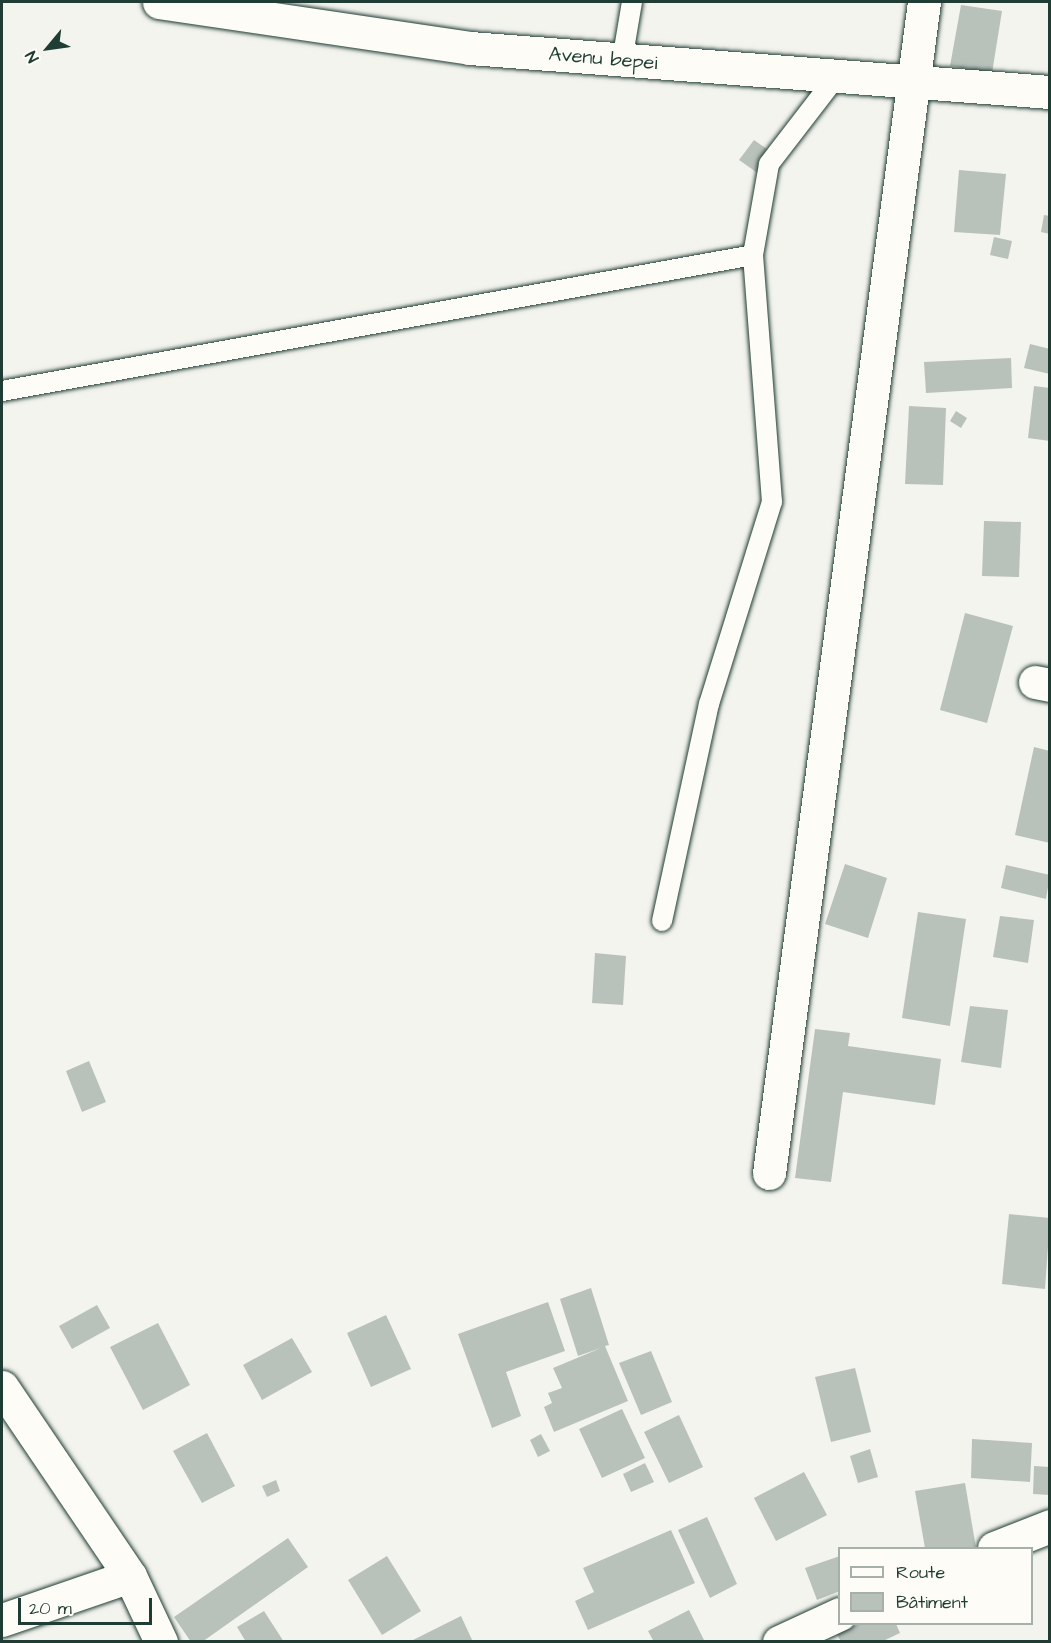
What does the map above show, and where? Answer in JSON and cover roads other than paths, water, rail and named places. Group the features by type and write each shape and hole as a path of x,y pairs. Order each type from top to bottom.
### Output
{"street":[{"name":"Avenu bepei","path":"159,2 470,48 916,84 1050,92"},
{"path":"769,1173 916,84 924,2"},
{"path":"2,1387 130,1576 161,1641"},
{"path":"997,1547 1050,1526"},
{"path":"2,1620 130,1576"},
{"path":"779,1641 838,1615"}],"lane":[{"path":"622,61 632,2"},
{"path":"662,921 709,704 772,502 753,255 769,164 836,77"},
{"path":"2,392 753,255"}]}
